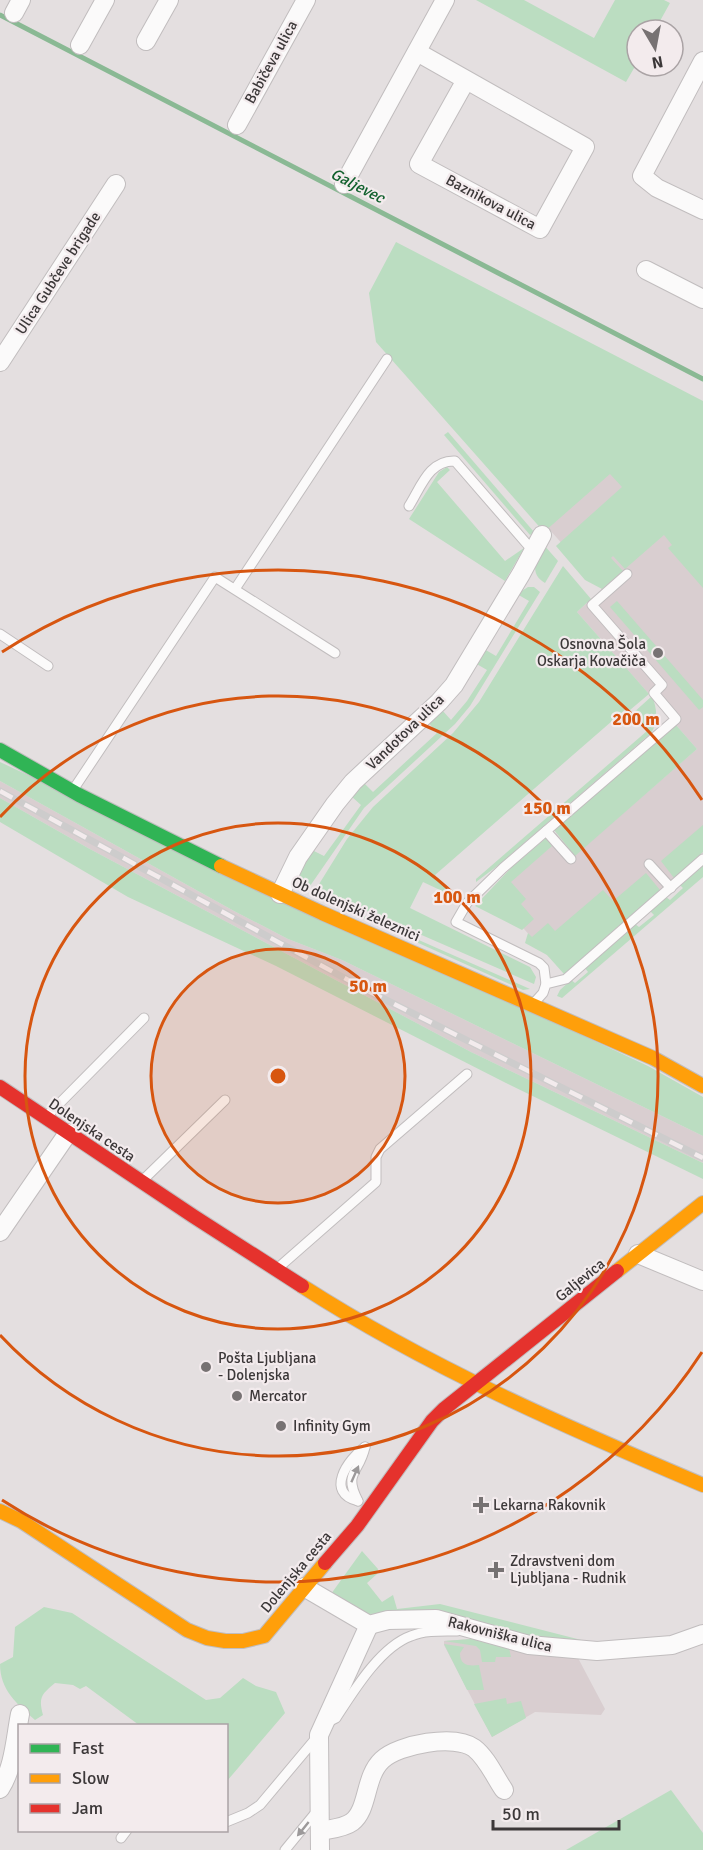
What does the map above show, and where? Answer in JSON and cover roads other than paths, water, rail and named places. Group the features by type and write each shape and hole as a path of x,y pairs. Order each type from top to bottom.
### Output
{"street":[{"path":"80,45 105,0"},
{"path":"146,41 169,0"},
{"name":"Babičeva ulica","path":"237,125 306,0"},
{"path":"344,184 445,0"},
{"name":"Baznikova ulica","path":"417,52 585,147 540,229 419,164 466,80"},
{"path":"703,61 699,79 642,176 657,188 703,210"},
{"name":"Ulica Gubčeve brigade","path":"0,362 116,184"},
{"path":"646,270 703,299"},
{"name":"Vandotova ulica","path":"280,894 298,857 353,782 439,702 454,685 542,535"},
{"name":"Ob dolenjski železnici","path":"0,750 71,792 188,852 653,1058 703,1086"},
{"name":"Dolenjska cesta","path":"0,1087 141,1182 330,1304 476,1382 609,1445 703,1485"},
{"path":"0,1232 68,1133"},
{"name":"Galjevica","path":"476,1382 703,1203"},
{"path":"638,1254 703,1281"},
{"name":"Dolenjska cesta","path":"0,1511 21,1521 187,1630 211,1641 242,1641 264,1636 357,1526 432,1421 476,1382"},
{"path":"304,1587 369,1625 321,1730 321,1850"},
{"name":"Rakovniška ulica","path":"369,1625 388,1620 436,1619 529,1645 597,1651 672,1645 703,1634"},
{"path":"18,1724 20,1714"},
{"path":"0,1789 12,1763 18,1726"},
{"path":"321,1831 335,1829 352,1822 362,1806 371,1774 381,1760 391,1753 417,1744 445,1742 472,1746 480,1753 504,1790"}],"lane":[{"path":"235,589 387,359"},
{"path":"408,506 432,468 448,461 455,462 533,551"},
{"path":"533,1005 543,993 546,984 544,968 539,963 456,922 473,896 676,719 654,693 662,685 592,605 627,574"},
{"path":"71,792 215,577 335,653"},
{"path":"0,634 48,666"},
{"path":"546,831 571,860"},
{"path":"546,984 566,979 703,860"},
{"path":"649,864 670,888"},
{"path":"45,1118 144,1018"},
{"path":"276,1270 376,1182 376,1157 380,1149 467,1074"},
{"path":"141,1182 225,1100"},
{"path":"365,1447 363,1458 353,1472 350,1482 358,1501 344,1495 341,1480 354,1455 365,1447"},
{"path":"228,1821 260,1805 321,1730 336,1718 369,1670 386,1653 409,1636 431,1631 475,1630"},
{"path":"285,1850 320,1807"}],"waterway":[{"name":"Galjevec","path":"0,15 703,379"}],"railway":[{"path":"0,791 372,993 703,1158"}],"place":[{"name":"Osnovna Šola Oskarja Kovačiča","path":"658,653"},
{"name":"Pošta Ljubljana - Dolenjska","path":"206,1367"},
{"name":"Mercator","path":"237,1396"},
{"name":"Infinity Gym","path":"281,1426"},
{"name":"Lekarna Rakovnik","path":"481,1505"},
{"name":"Zdravstveni dom Ljubljana - Rudnik","path":"496,1570"}]}
